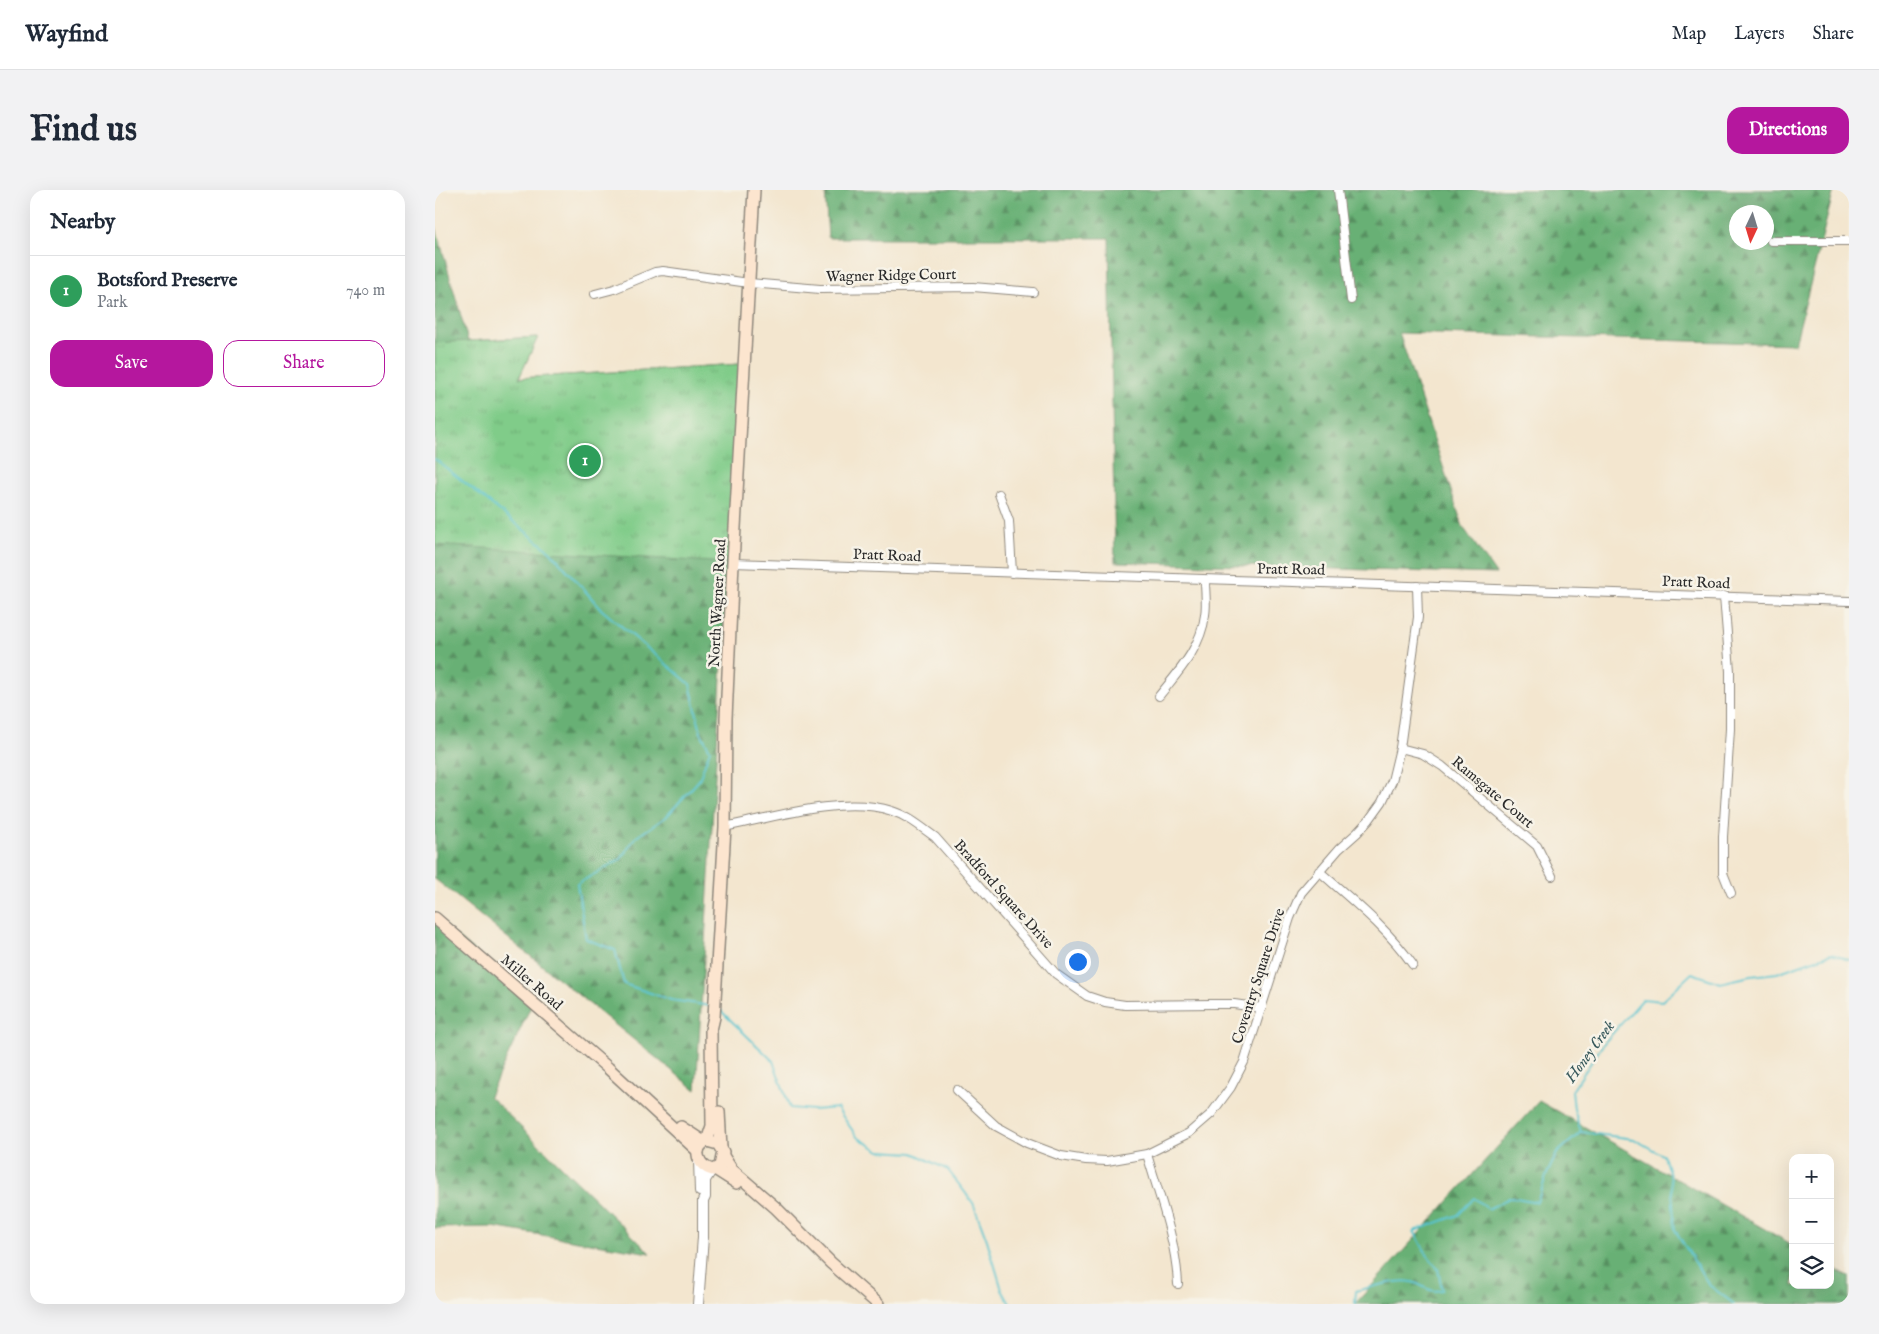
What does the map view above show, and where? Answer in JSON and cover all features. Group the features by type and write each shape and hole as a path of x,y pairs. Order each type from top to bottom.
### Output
{"main road":[{"name":"North Wagner Road","path":"702,1148 712,1126 711,1030 714,1010 725,827 726,718 733,563 754,190"},
{"name":"Miller Road","path":"435,918 608,1068 617,1073 683,1128 702,1148"},
{"name":"North Wagner Road","path":"714,1010 722,1152"},
{"path":"804,1238 776,1208 732,1170 715,1142 702,1148 704,1167 713,1169 736,1182 804,1238 878,1304"},
{"path":"713,1169 720,1166 722,1152"}],"street":[{"path":"1338,190 1351,300"},
{"path":"1774,241 1849,241"},
{"name":"Wagner Ridge Court","path":"595,294 614,290 655,272 663,271 749,283 820,289 973,287 1033,292"},
{"path":"999,494 1009,521 1011,573"},
{"name":"Pratt Road","path":"733,563 1849,601"},
{"path":"1159,696 1180,670 1194,649 1201,634 1205,614 1205,580"},
{"name":"Coventry Square Drive","path":"957,1090 996,1126 1027,1143 1061,1156 1086,1160 1107,1161 1147,1154 1189,1133 1211,1114 1231,1087 1244,1062 1290,918 1301,893 1339,849 1357,833 1382,802 1392,781 1400,748 1418,617 1417,586"},
{"path":"1724,596 1731,671 1723,873 1731,893"},
{"name":"Ramsgate Court","path":"1400,748 1423,754 1449,772 1537,846 1552,876"},
{"name":"Bradford Square Drive","path":"725,827 824,807 870,806 892,811 916,822 935,837 1056,974 1087,996 1105,1002 1125,1005 1234,1004 1262,1008"},
{"path":"1319,871 1375,920 1398,944 1413,965"},
{"name":"North Wagner Road","path":"702,1148 701,1198 703,1201"},
{"path":"1147,1154 1174,1247 1178,1284"},
{"name":"North Wagner Road","path":"698,1304 705,1180 713,1169"}],"green space":[{"path":"825,190 1834,190 1795,344 1399,333 1463,527 1496,574 1115,562 1109,238 828,238"},
{"path":"435,224 468,341 538,337 519,378 740,364 696,1090 435,879"},
{"path":"538,337 519,378 740,364 729,563 435,545 435,343"},
{"path":"435,918 533,1002 489,1096 650,1253 493,1227 435,1228"},
{"path":"1539,1101 1789,1243 1789,1289 1834,1289 1834,1269 1849,1277 1849,1304 1355,1304"}],"waterway":[{"path":"435,459 550,551 602,610 690,684 701,733 710,750 699,780 666,817 635,838 621,859 577,884 586,939 615,950 624,984 671,1000 711,1006"},
{"name":"Honey Creek","path":"1581,1132 1574,1109 1572,1091 1604,1043 1643,999 1662,1001 1692,973 1720,983 1751,976 1777,973 1831,954 1849,960"},
{"path":"718,1008 773,1061 790,1108 813,1110 837,1108 857,1137 880,1151 913,1153 948,1170 973,1203 987,1240 1002,1290 1010,1304"},
{"path":"1581,1132 1634,1139 1664,1156 1671,1179 1675,1230 1709,1285 1734,1304"},
{"name":"Honey Creek","path":"1355,1304 1356,1291 1392,1282 1406,1281 1416,1283 1429,1290 1442,1290 1438,1269 1426,1253 1414,1231 1458,1215 1474,1198 1488,1209 1511,1197 1537,1202 1557,1153 1581,1132"}],"place":[{"name":"Botsford Preserve","path":"585,461"}]}
